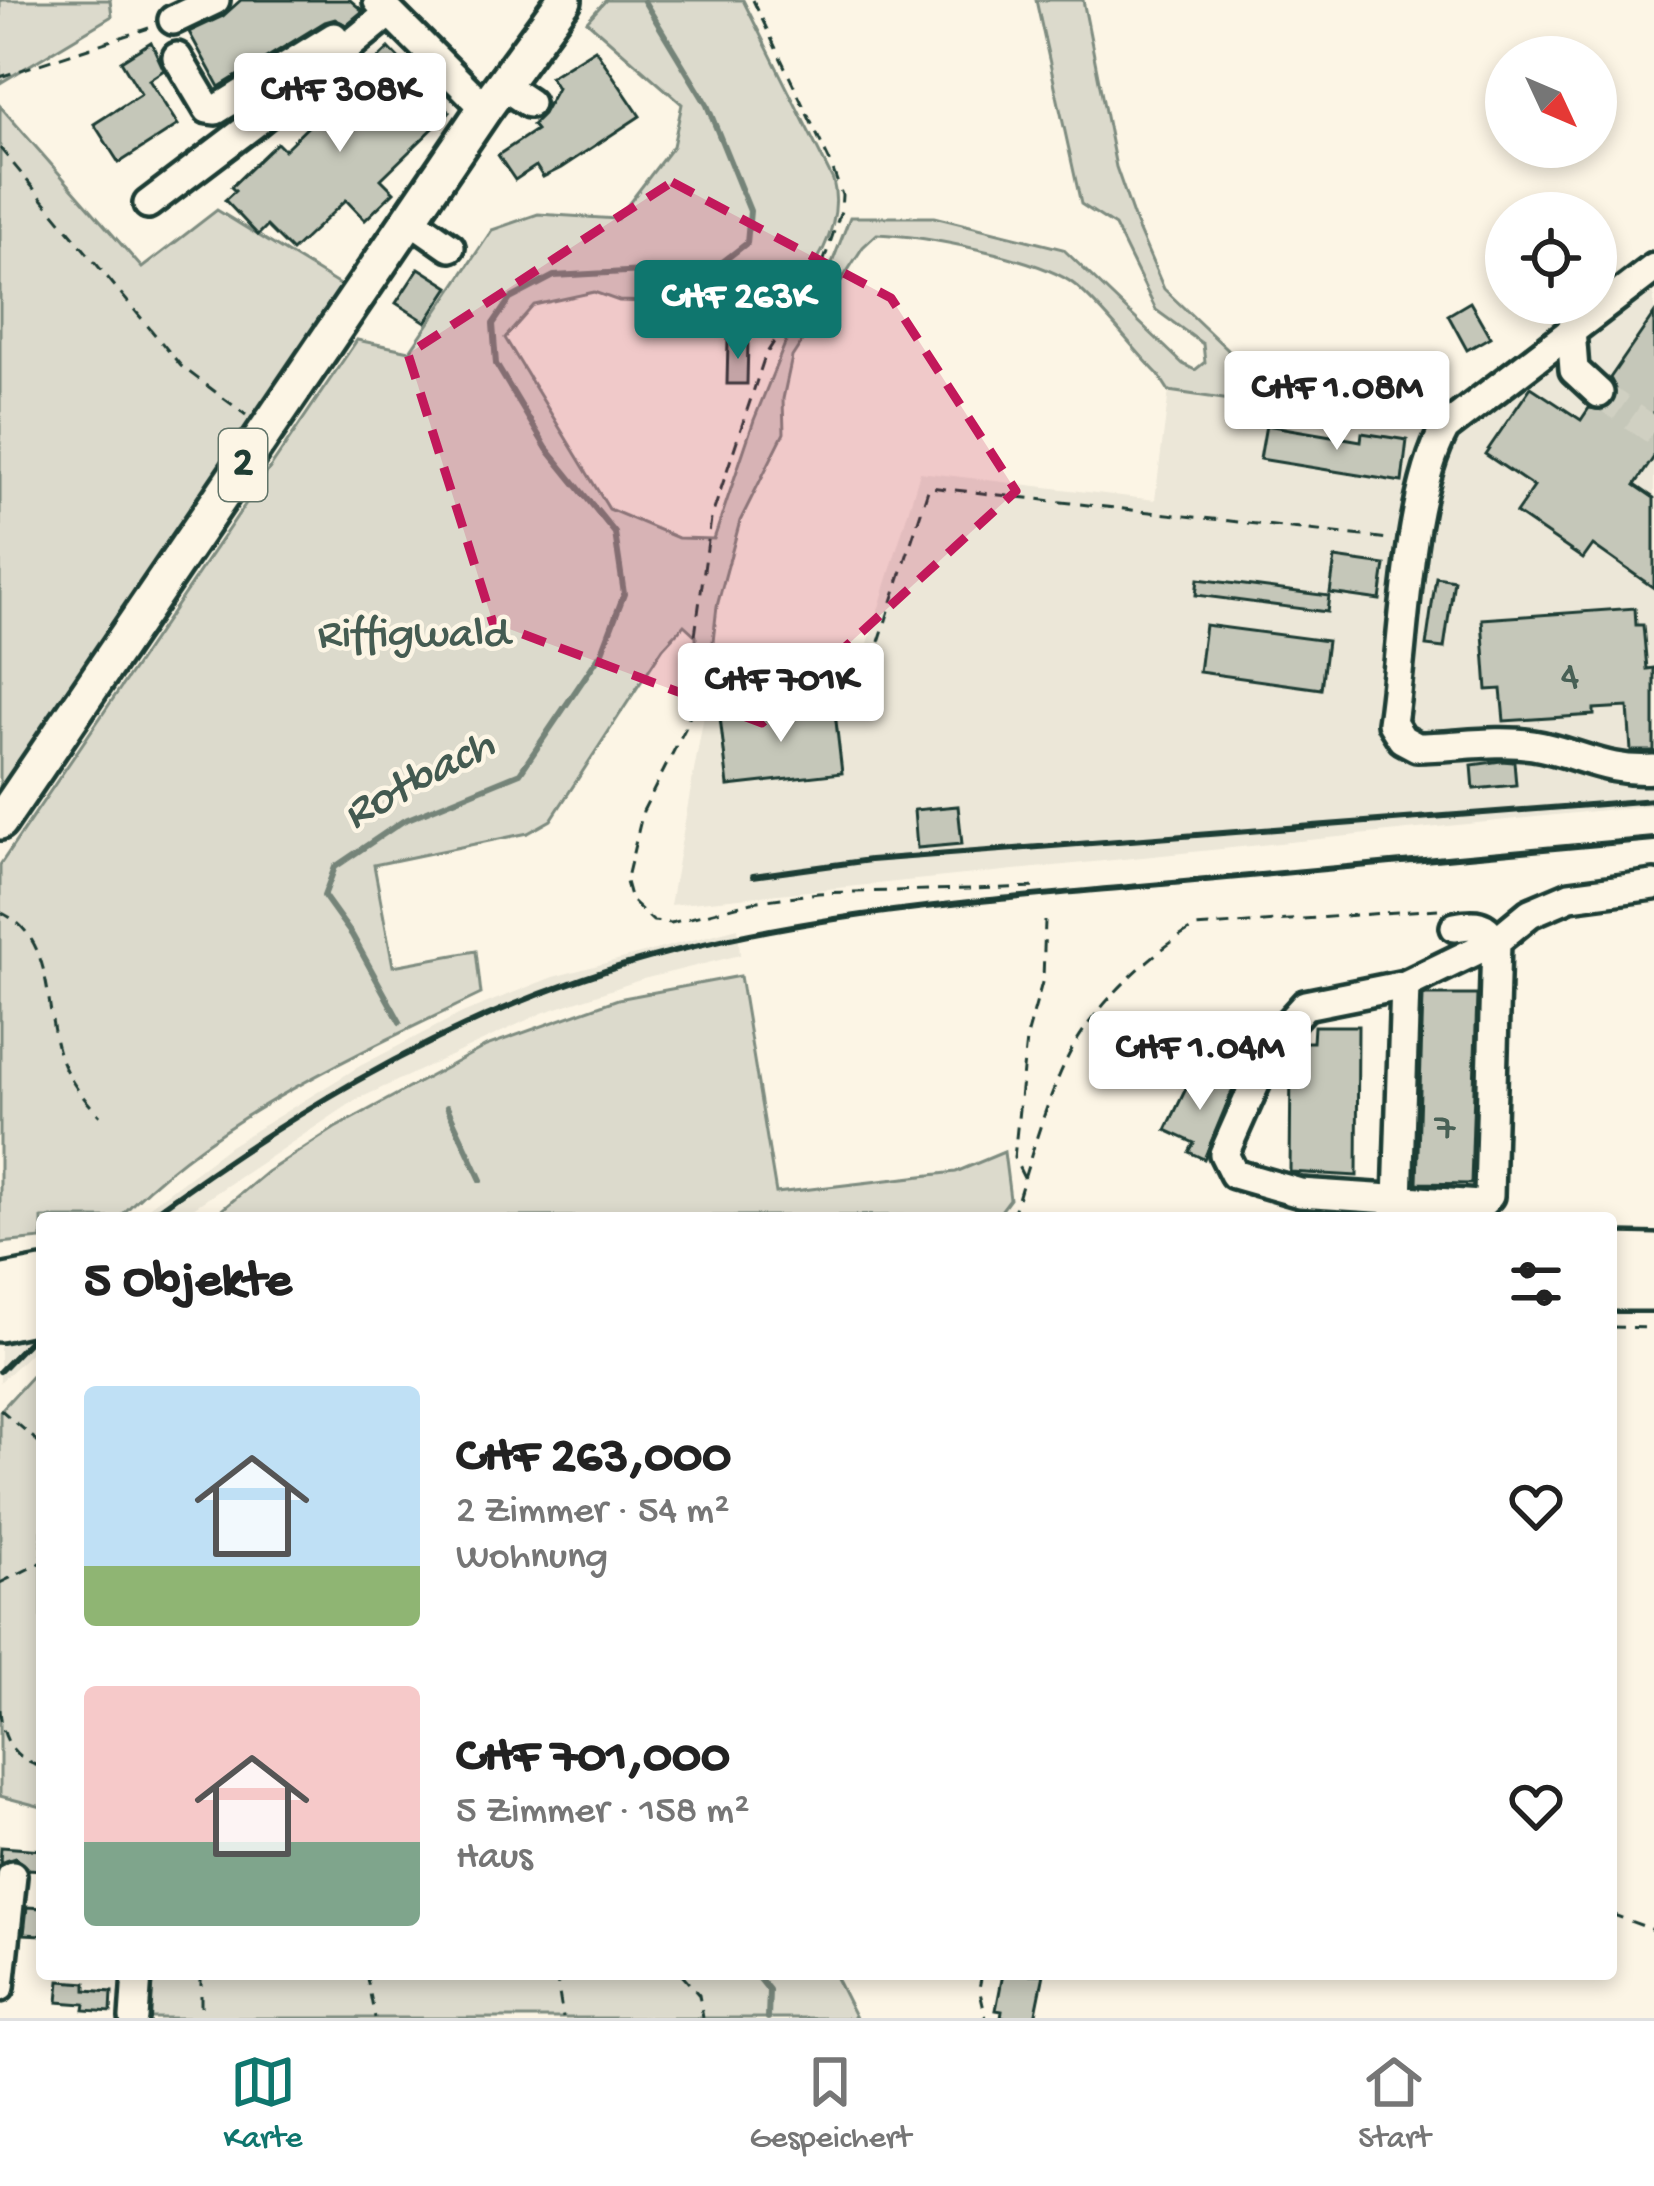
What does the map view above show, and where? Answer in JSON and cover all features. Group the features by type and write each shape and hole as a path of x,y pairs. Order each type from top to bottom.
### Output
{"highway":[{"path":"1617,1254 1654,1255"},
{"path":"0,1321 26,1289"},
{"path":"1617,1290 1654,1290"}],"main road":[{"name":"2","path":"0,822 410,219 505,98 564,0"}],"street":[{"path":"173,20 215,0"},
{"path":"383,6 505,98"},
{"path":"176,57 208,109 216,110 383,6"},
{"path":"148,204 255,123 383,6"},
{"path":"410,219 450,248"},
{"path":"1654,268 1445,428 1430,456 1414,542 1391,723 1402,739 1417,747 1526,743 1599,766 1654,769"},
{"path":"1570,330 1574,370 1599,393"},
{"path":"1447,918 1489,929 1496,941 1489,1196 1480,1205 1300,1193 1234,1174 1224,1154 1276,1037 1305,1005 1405,986 1496,941 1530,913 1570,896 1654,885"},
{"path":"1398,1201 1405,986"},
{"path":"0,1987 12,1876"},
{"path":"134,2018 137,1980"}],"path":[{"path":"753,0 842,195 834,240 822,266 765,356 711,519 688,721 643,812 626,882 631,900 653,922 671,923 752,902 818,893 1042,887"},
{"path":"0,77 173,20"},
{"path":"0,148 181,366 268,428"},
{"path":"866,682 929,487 1414,542"},
{"path":"0,912 19,920 34,939 60,1055 82,1096 100,1116"},
{"path":"1014,1212 1070,1053 1094,1015 1170,941 1195,927 1447,918"},
{"path":"1025,1180 1014,1158 1026,1040 1042,979 1045,921"},
{"path":"1617,1327 1654,1328"},
{"path":"0,1409 36,1440"},
{"path":"0,1583 36,1565"},
{"path":"0,1709 2,1736 24,1762 36,1765"},
{"path":"1617,1916 1654,1930"},
{"path":"201,1980 201,2018"},
{"path":"367,1980 375,2018"},
{"path":"557,1980 563,2018"},
{"path":"686,1980 699,1995 704,2018"},
{"path":"981,1980 986,2018"}],"highlighted area":[{"path":"672,182 891,298 1016,491 762,723 493,623 408,354"}],"shaded area":[{"path":"1654,283 1654,805 670,905 706,704 857,680 920,472 1155,500 1169,391 1460,424 1598,324 1617,324 1617,310"},
{"path":"738,928 740,955 643,979 542,1013 356,1100 187,1212 142,1212 230,1146 360,1066 462,1013 553,977"},
{"path":"36,1311 36,1348 0,1382 0,1347"}],"green space":[{"path":"0,0 110,0 112,16 0,83"},
{"name":"Riffigwald","path":"606,0 743,0 833,180 836,198 824,249 781,306 619,301 594,292 534,305 505,338 609,509 678,538 714,539 793,324 832,263 850,217 934,217 1063,249 1183,364 1195,370 1205,362 1203,344 1156,310 1115,226 1081,204 1036,0 1083,0 1116,167 1136,224 1164,289 1228,350 1230,400 1169,391 1097,306 1058,275 980,250 877,234 863,247 792,357 783,399 784,433 740,521 717,606 706,704 697,700 696,636 684,625 663,648 551,820 528,833 374,865 393,966 476,951 481,994 338,1064 243,1119 198,1149 125,1212 36,1212 36,1240 0,1243 0,865 357,340 410,351 492,230 538,214 617,219 673,146 682,104 587,21"},
{"path":"0,106 142,268 217,210 341,286 328,314 0,789"},
{"path":"740,976 776,1193 956,1172 1004,1152 1010,1199 1000,1212 219,1212 267,1172 335,1128 486,1046 618,999"},
{"path":"36,1372 36,1805 0,1796 0,1411"},
{"path":"147,1980 837,1980 856,2018 144,2018"}],"building":[{"path":"241,0 350,0 363,11 346,25 335,19 325,22 219,87 189,32 223,16"},
{"path":"151,42 164,70 149,80 178,125 119,163 94,124 141,94 121,61"},
{"path":"389,48 450,112 381,179 394,192 365,220 346,200 292,251 267,226 258,235 225,200 235,191 231,187 277,143 284,150"},
{"path":"595,49 640,116 561,168 543,177 536,166 515,180 498,155 536,130 532,125 557,88 550,77"},
{"path":"419,268 449,287 426,322 396,303"},
{"path":"1470,302 1490,337 1467,350 1448,315"},
{"path":"1654,314 1654,457 1635,485 1654,498 1654,588 1593,545 1583,559 1516,513 1534,487 1485,454 1531,387 1581,420 1589,408 1611,406 1616,389 1610,378"},
{"path":"728,340 748,340 747,384 727,384"},
{"path":"1266,425 1361,441 1362,433 1407,440 1402,482 1260,459"},
{"path":"1335,558 1385,565 1380,600 1330,593"},
{"path":"1436,577 1454,580 1444,648 1426,646"},
{"path":"1198,579 1329,596 1327,612 1196,595"},
{"path":"1635,608 1636,625 1643,625 1647,669 1654,668 1654,751 1631,751 1628,707 1594,709 1594,715 1504,721 1501,689 1487,690 1482,619"},
{"path":"1205,625 1327,641 1321,689 1199,672"},
{"path":"834,704 842,773 728,786 720,717"},
{"path":"1514,762 1516,785 1474,789 1472,765"},
{"path":"958,806 962,844 917,848 914,810"},
{"path":"1426,995 1477,995 1471,1184 1417,1183"},
{"path":"1314,1026 1358,1026 1357,1176 1290,1172 1291,1060 1303,1060 1303,1042 1313,1042"},
{"path":"1193,1074 1233,1089 1204,1159 1189,1152 1194,1143 1166,1130"},
{"path":"1,1847 36,1850 36,1870 15,1858 0,1863"},
{"path":"27,1907 36,1908 36,1935 24,1934"},
{"path":"1002,1980 1043,1980 1035,2018 1001,2018 1002,2011 996,2010"},
{"path":"60,1981 112,1992 111,2012 58,2002"}],"waterway":[{"name":"Rotbach","path":"400,1022 352,935 324,896 335,867 403,821 520,773 602,652 624,594 615,533 547,449 496,364 493,324 510,299 554,276 716,267 747,243 750,211 707,105 644,1"},
{"name":"Rotbach","path":"447,1107 481,1180"},
{"name":"Rotbach","path":"761,1980 769,1990 768,2018"}],"tunnel":[{"path":"1599,393 1654,431"}],"railway":[{"path":"753,876 870,860 1654,800"},
{"path":"156,1212 303,1112 410,1052 584,978 717,941 922,907 1654,839"},
{"path":"0,1371 36,1334"}]}
